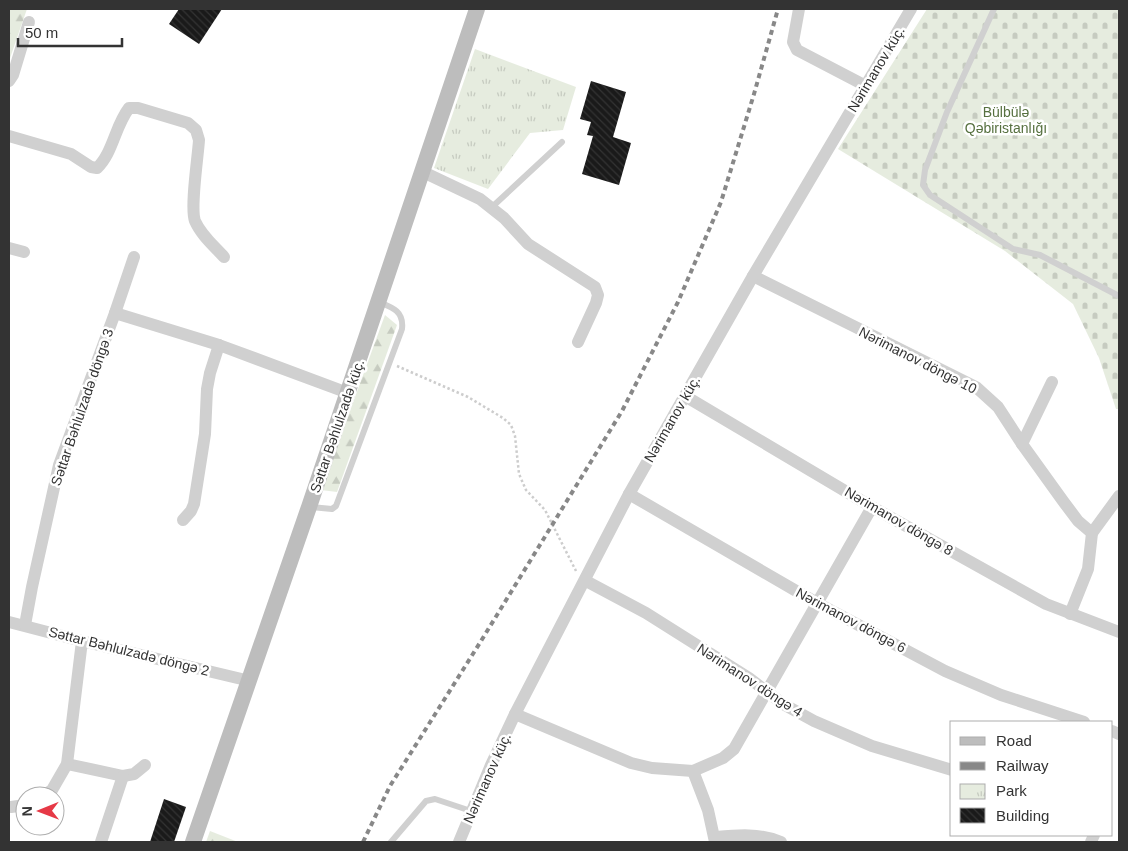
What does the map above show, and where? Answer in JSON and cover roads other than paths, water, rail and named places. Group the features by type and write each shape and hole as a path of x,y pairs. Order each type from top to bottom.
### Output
{"main road":[{"name":"Səttar Bəhlulzadə küç.","path":"193,842 379,302 474,10"}],"street":[{"path":"799,9 793,42 797,50 866,86"},
{"name":"Nərimanov küç.","path":"459,842 491,765 515,714 586,581 629,494 752,276 911,9"},
{"path":"9,81 29,22"},
{"path":"9,136 71,154 97,168 103,162 115,133 129,108 138,108 188,123 196,130 199,140 194,219 201,231 224,257"},
{"path":"421,172 480,199 492,207 528,244 595,287 598,296 596,303 578,342"},
{"path":"9,248 24,252"},
{"path":"115,313 134,257"},
{"name":"Nərimanov döngə 10","path":"752,276 976,388 998,406 1022,444 1063,501 1078,521 1092,533"},
{"name":"Səttar Bəhlulzadə döngə 3","path":"25,625 60,465 115,313 219,345 348,393"},
{"path":"183,520 194,504 205,434 207,389 219,345"},
{"path":"1022,444 1052,382"},
{"name":"Nərimanov döngə 8","path":"685,396 872,507 1046,604 1119,632"},
{"name":"Nərimanov döngə 6","path":"629,494 817,603 945,671 1001,695 1081,721"},
{"path":"1070,614 1088,569 1092,533 1119,496"},
{"path":"515,714 631,762 652,768 692,771 723,758 734,749 872,507"},
{"name":"Nərimanov döngə 4","path":"586,581 646,613 749,678 783,704 814,721 864,743 950,769"},
{"name":"Səttar Bəhlulzadə döngə 2","path":"9,622 250,681"},
{"path":"54,786 67,764 82,641"},
{"path":"67,764 123,776 134,774 145,765"},
{"path":"692,771 708,810 715,840 743,835 768,837 781,842"},
{"path":"101,842 123,776"}],"lane":[{"path":"994,9 947,112 925,170 923,185 930,195 1012,249 1040,256 1119,296"},
{"path":"492,207 562,142"},
{"path":"309,507 332,508 336,506 402,329 403,321 399,313 392,307 379,302"},
{"path":"391,842 426,801 435,799 471,811"}],"railway":[{"path":"363,842 390,786 622,411 678,302 721,202 778,9"}],"park label":[{"name":"Bülbülə Qəbiristanlığı","path":"1006,120"}]}
